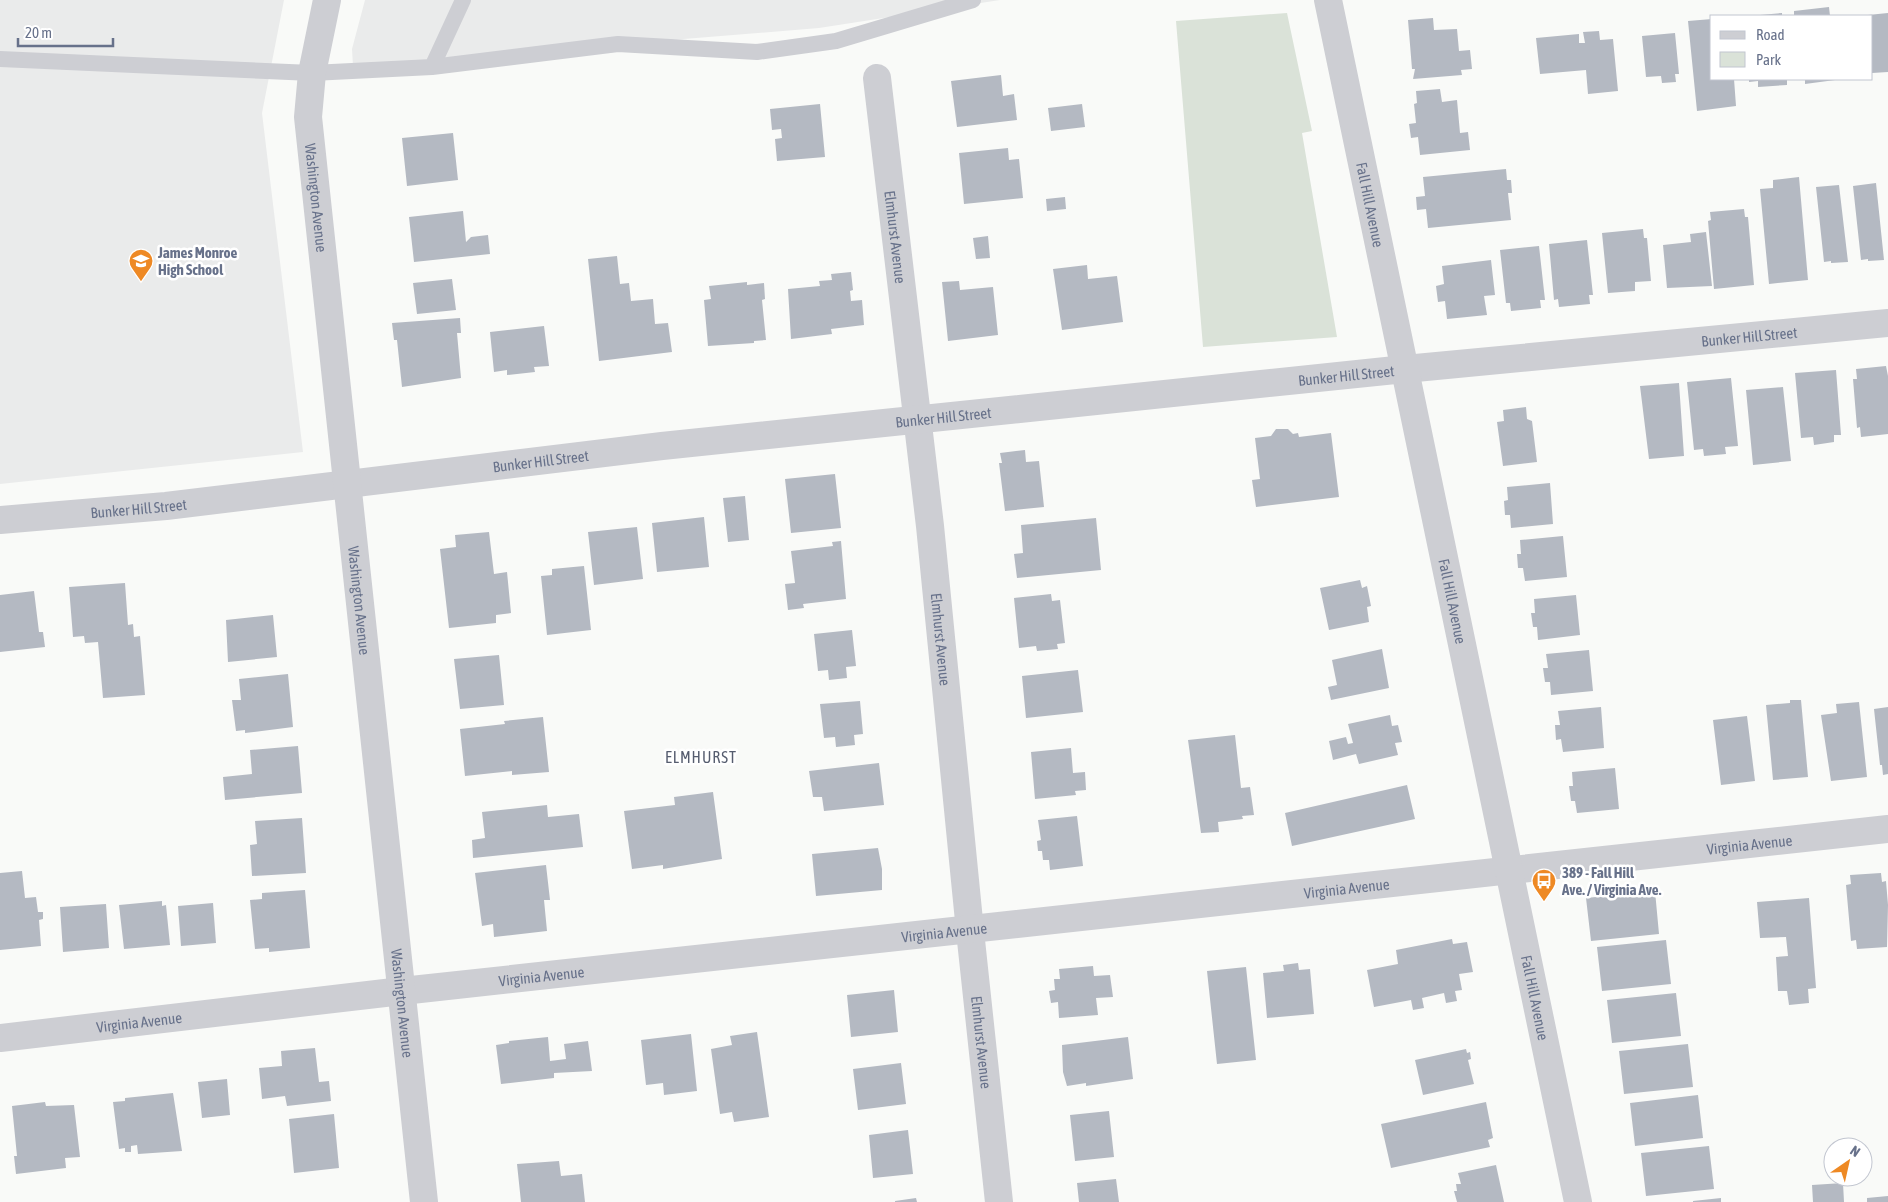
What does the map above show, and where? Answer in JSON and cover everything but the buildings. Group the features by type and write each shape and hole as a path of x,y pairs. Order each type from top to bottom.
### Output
{"street":[{"name":"Washington Avenue","path":"327,0 312,72 308,117 424,1202"},
{"name":"Fall Hill Avenue","path":"1328,0 1578,1202"},
{"name":"Elmhurst Avenue","path":"877,78 930,526 999,1202"},
{"name":"Bunker Hill Street","path":"0,520 166,506 662,446 1405,369 1888,323"},
{"name":"Virginia Avenue","path":"0,1038 402,991 970,931 1888,828"}],"lane":[{"path":"432,66 463,0"},
{"path":"0,59 312,72 432,66 618,44 757,52 836,41 973,0"}],"shaded area":[{"name":"James Monroe High School","path":"0,0 284,0 262,113 303,452 0,484"},
{"path":"365,0 1000,0 819,28 353,66 352,49"}],"green space":[{"path":"1287,13 1312,131 1302,133 1337,337 1203,347 1176,21"}],"place":[{"name":"James Monroe High School","path":"141,282"},
{"name":"389 - Fall Hill Ave. / Virginia Ave.","path":"1544,902"}],"district":[{"name":"ELMHURST","path":"701,757"}]}
